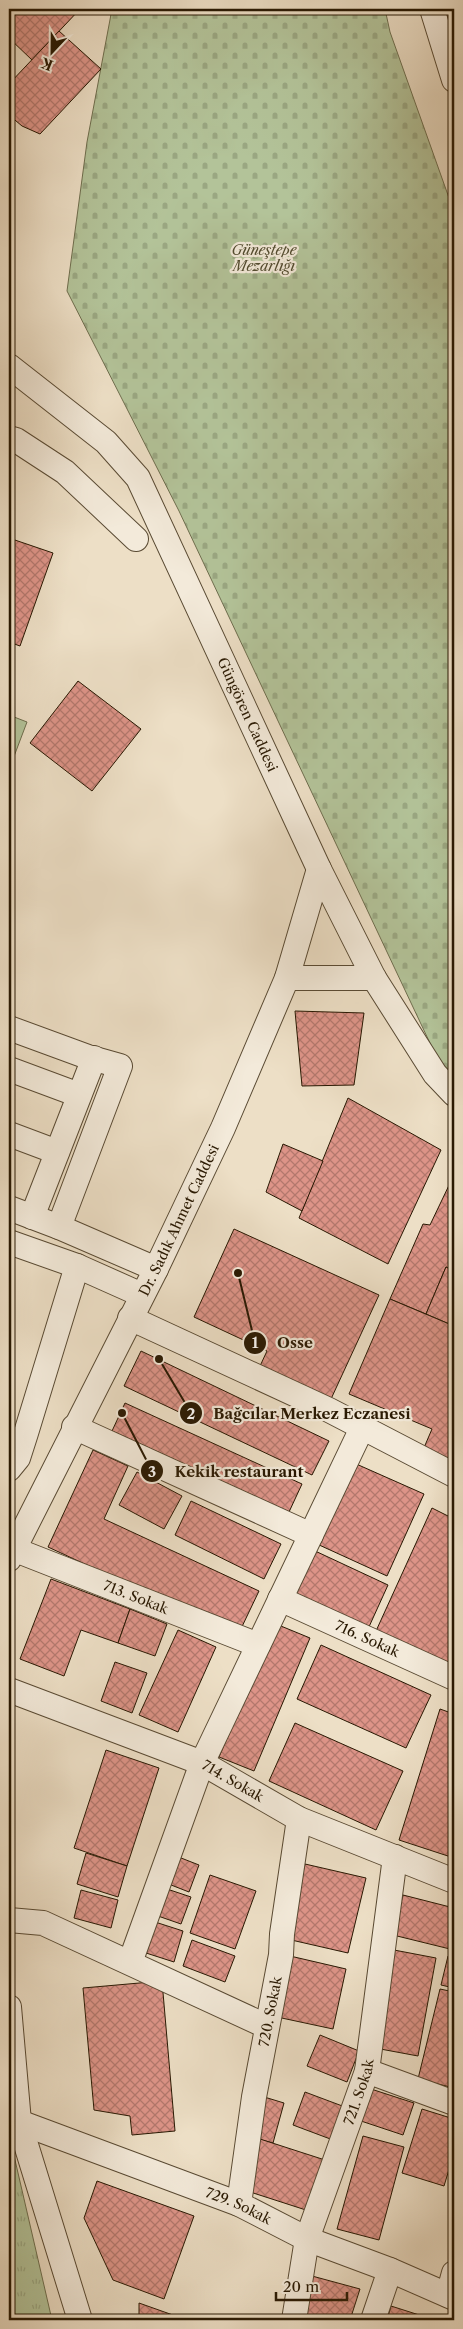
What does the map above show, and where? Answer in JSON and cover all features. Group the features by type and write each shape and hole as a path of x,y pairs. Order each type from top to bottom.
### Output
{"street":[{"path":"440,15 454,80"},
{"name":"Güngören Caddesi","path":"9,366 106,442 138,478 319,869 374,978 434,1074 454,1094"},
{"path":"9,438 16,440 65,472 136,539"},
{"name":"Dr. Sadık Ahmet Caddesi","path":"11,1554 156,1269 223,1128 287,978 319,869"},
{"path":"287,978 374,978"},
{"path":"9,1028 120,1066 59,1227"},
{"path":"32,1217 94,1058"},
{"path":"9,1069 79,1096"},
{"path":"9,1134 57,1152"},
{"path":"9,1208 59,1227 156,1269"},
{"path":"9,1242 76,1266 142,1295"},
{"path":"9,1470 18,1458 76,1266"},
{"path":"130,1318 329,1410 454,1475"},
{"path":"74,1427 311,1535"},
{"path":"132,1957 202,1763 362,1428"},
{"name":"713. Sokak","path":"11,1554 258,1645"},
{"name":"716. Sokak","path":"280,1599 454,1678"},
{"name":"714. Sokak","path":"9,1690 202,1763 299,1819 454,1881"},
{"name":"720. Sokak","path":"239,2204 266,2026 281,1955 282,1934 299,1819"},
{"name":"721. Sokak","path":"294,2320 307,2239 367,2070 395,1857"},
{"path":"9,1920 43,1923 266,2026"},
{"path":"9,2008 20,2122 80,2320"},
{"path":"367,2070 454,2103"},
{"name":"729. Sokak","path":"20,2122 239,2204 307,2239 390,2270 452,2289"},
{"path":"373,2320 390,2270"}],"green space":[{"name":"Güneştepe Mezarlığı","path":"112,9 385,9 390,32 454,212 454,1094 179,511 67,291 87,142"},
{"path":"9,715 27,722 10,767 9,767"},
{"path":"9,2134 52,2320 9,2320"}],"building":[{"path":"9,9 80,9 32,60 9,38 9,28 11,26 9,24"},
{"path":"454,20 454,38 450,25"},
{"path":"59,31 101,69 40,134 22,126 9,115 9,84"},
{"path":"9,538 53,553 20,646 9,642"},
{"path":"78,681 141,729 92,791 30,743"},
{"path":"295,1011 364,1013 354,1085 302,1086"},
{"path":"348,1098 441,1150 388,1264 299,1218"},
{"path":"283,1144 323,1161 302,1211 266,1192"},
{"path":"452,1179 454,1180 454,1271 446,1267 426,1314 390,1299 423,1224 430,1225"},
{"path":"234,1229 379,1295 331,1399 260,1366 267,1351 194,1317"},
{"path":"446,1267 454,1271 454,1326 426,1314"},
{"path":"390,1299 454,1326 454,1464 423,1450 432,1429 349,1394"},
{"path":"141,1351 329,1441 312,1475 124,1386"},
{"path":"125,1403 302,1484 289,1512 112,1431"},
{"path":"93,1450 128,1466 104,1519 259,1591 238,1635 48,1547"},
{"path":"354,1463 424,1494 387,1576 317,1544"},
{"path":"137,1472 182,1496 164,1529 119,1505"},
{"path":"191,1501 281,1544 264,1579 175,1535"},
{"path":"432,1508 454,1519 454,1668 376,1631"},
{"path":"313,1550 388,1585 368,1629 292,1594"},
{"path":"51,1579 130,1609 118,1643 81,1630 64,1676 20,1659"},
{"path":"130,1609 167,1624 155,1656 118,1643"},
{"path":"276,1624 310,1638 254,1771 219,1757"},
{"path":"178,1630 216,1647 178,1732 139,1715"},
{"path":"321,1645 431,1695 406,1748 297,1699"},
{"path":"115,1662 147,1673 132,1713 101,1701"},
{"path":"440,1709 454,1714 454,1858 399,1840"},
{"path":"295,1723 403,1771 376,1830 269,1781"},
{"path":"106,1750 159,1768 127,1866 74,1848"},
{"path":"86,1853 127,1866 118,1897 77,1884"},
{"path":"176,1856 199,1865 189,1892 166,1883"},
{"path":"305,1864 366,1878 348,1953 287,1939"},
{"path":"210,1875 256,1891 235,1949 190,1933"},
{"path":"167,1889 191,1897 181,1924 158,1916"},
{"path":"81,1890 118,1900 111,1928 74,1918"},
{"path":"403,1895 454,1908 454,1950 393,1935"},
{"path":"152,1921 183,1931 174,1962 143,1952"},
{"path":"192,1940 235,1956 225,1982 183,1966"},
{"path":"394,1950 436,1958 418,2056 375,2048"},
{"path":"290,1956 346,1969 333,2029 277,2017"},
{"path":"448,1956 454,1958 454,1988 441,1985"},
{"path":"162,1981 175,2131 132,2135 130,2116 94,2110 83,1988"},
{"path":"440,1989 454,1992 454,2088 418,2079"},
{"path":"320,2035 359,2051 347,2082 307,2066"},
{"path":"371,2089 414,2103 403,2135 361,2121"},
{"path":"305,2092 345,2107 333,2140 293,2125"},
{"path":"261,2096 284,2103 273,2143 250,2137"},
{"path":"422,2109 454,2119 454,2153 444,2186 402,2173"},
{"path":"363,2136 404,2147 379,2240 337,2229"},
{"path":"260,2139 325,2160 309,2211 244,2190"},
{"path":"97,2181 194,2216 164,2299 113,2280 84,2218"},
{"path":"312,2276 360,2289 350,2320 306,2320"},
{"path":"139,2303 187,2320 139,2320"},
{"path":"391,2306 435,2320 387,2320"}],"place":[{"name":"Osse","path":"238,1273"},
{"name":"Bağcılar Merkez Eczanesi","path":"159,1359"},
{"name":"Kekik restaurant","path":"122,1413"}]}
